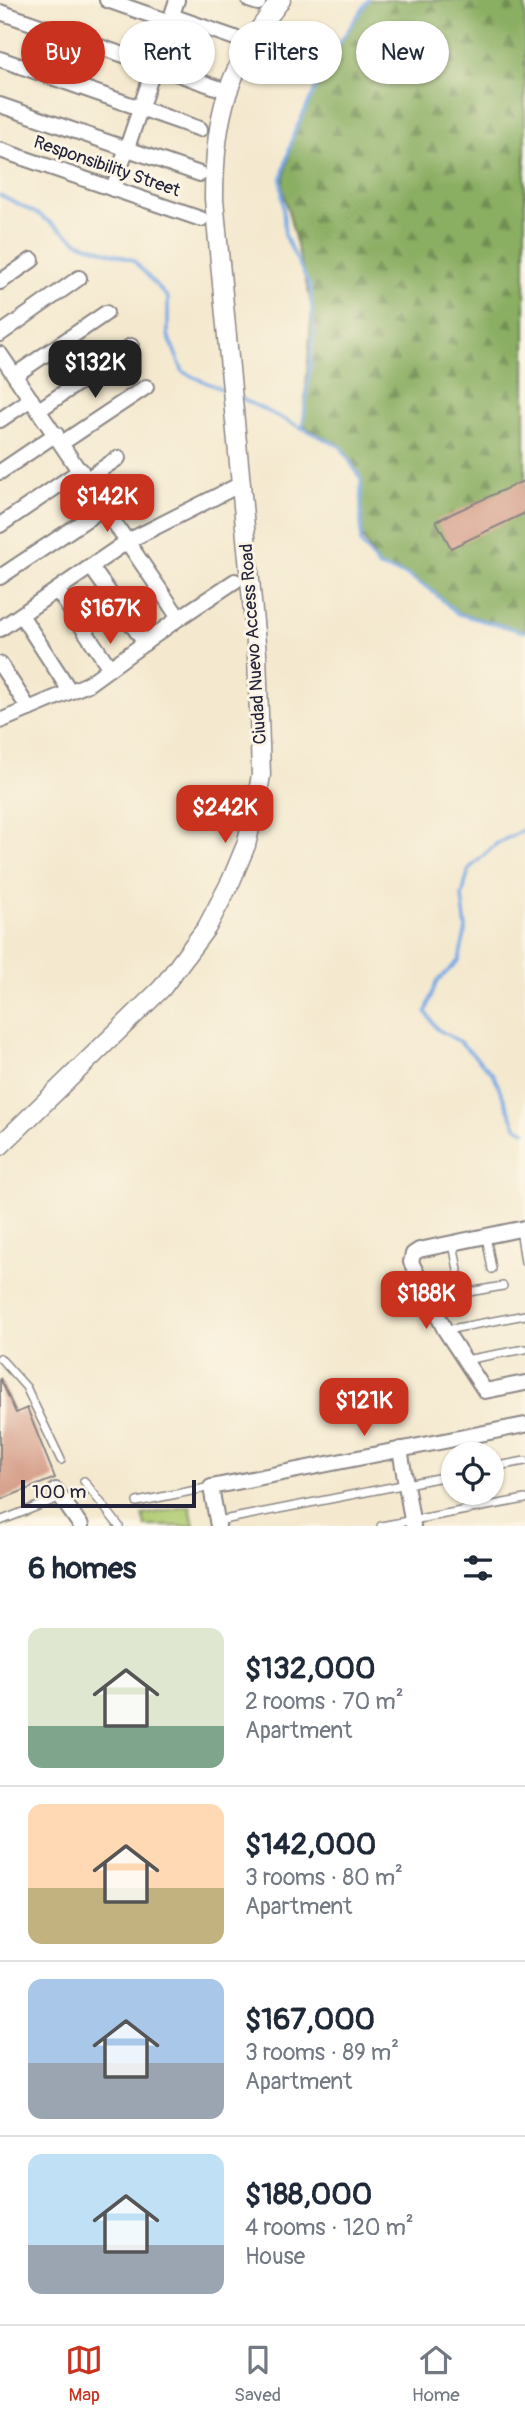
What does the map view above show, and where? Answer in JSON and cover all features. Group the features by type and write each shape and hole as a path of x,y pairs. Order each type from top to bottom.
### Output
{"street":[{"path":"107,0 229,36"},
{"path":"171,19 177,0"},
{"path":"210,84 228,90 243,54 281,0"},
{"path":"0,12 119,53"},
{"path":"0,59 200,129"},
{"path":"113,189 149,84"},
{"name":"Ciudad Nuevo Access Road","path":"0,1146 162,988 207,927 246,845 261,775 257,654 214,199 214,157 219,114 228,90"},
{"path":"0,105 200,174"},
{"name":"Responsibility Street","path":"0,150 201,219"},
{"path":"0,282 32,260"},
{"path":"0,334 79,278"},
{"path":"15,375 106,313"},
{"path":"0,420 35,404 131,346"},
{"path":"2,361 15,375 84,475 179,618"},
{"path":"0,472 146,387"},
{"path":"0,525 118,458"},
{"path":"0,629 128,541 240,477"},
{"path":"0,577 105,507"},
{"path":"90,567 145,643"},
{"path":"0,721 88,684 235,581"},
{"path":"57,590 110,668"},
{"path":"21,615 71,691"},
{"path":"0,664 29,709"},
{"path":"522,1228 413,1254 413,1270 464,1361 485,1391 525,1383"},
{"path":"217,1524 211,1487 525,1425"},
{"path":"400,1449 413,1523"},
{"path":"58,1494 77,1525"}],"lane":[{"path":"522,1228 525,1262"},
{"path":"486,1236 492,1269"},
{"path":"453,1243 458,1270"},
{"path":"428,1299 503,1286"},
{"path":"446,1330 525,1315"},
{"path":"464,1361 525,1349"},
{"path":"0,1358 26,1387 61,1460"},
{"path":"504,1465 525,1461"},
{"path":"217,1524 441,1477"},
{"path":"84,1481 119,1526"},
{"path":"137,1502 211,1487"},
{"path":"0,1521 58,1494"},
{"path":"382,1526 413,1523 525,1499"}],"green space":[{"path":"368,0 525,0 525,632 456,612 430,589 407,575 379,567 362,536 361,479 341,447 303,426 312,307 282,186 294,133 318,84 342,84 342,39"},
{"path":"190,1506 194,1526 145,1526 143,1515"}],"building":[{"path":"525,480 525,513 451,548 436,521"},
{"path":"0,1378 16,1413 27,1408 55,1478 0,1500"}],"waterway":[{"path":"303,426 314,331 310,286 285,236 281,180 294,133 333,53 368,0"},
{"path":"0,195 38,214 80,243 133,260 168,298 168,335 183,372 225,391"},
{"path":"238,397 341,447 361,479 361,543 379,567 407,575 431,590 458,614 525,632"},
{"path":"525,829 496,844 469,869 462,896 466,929 459,960 436,983 426,1012 437,1029 460,1042 493,1074 516,1126 525,1131"}]}
